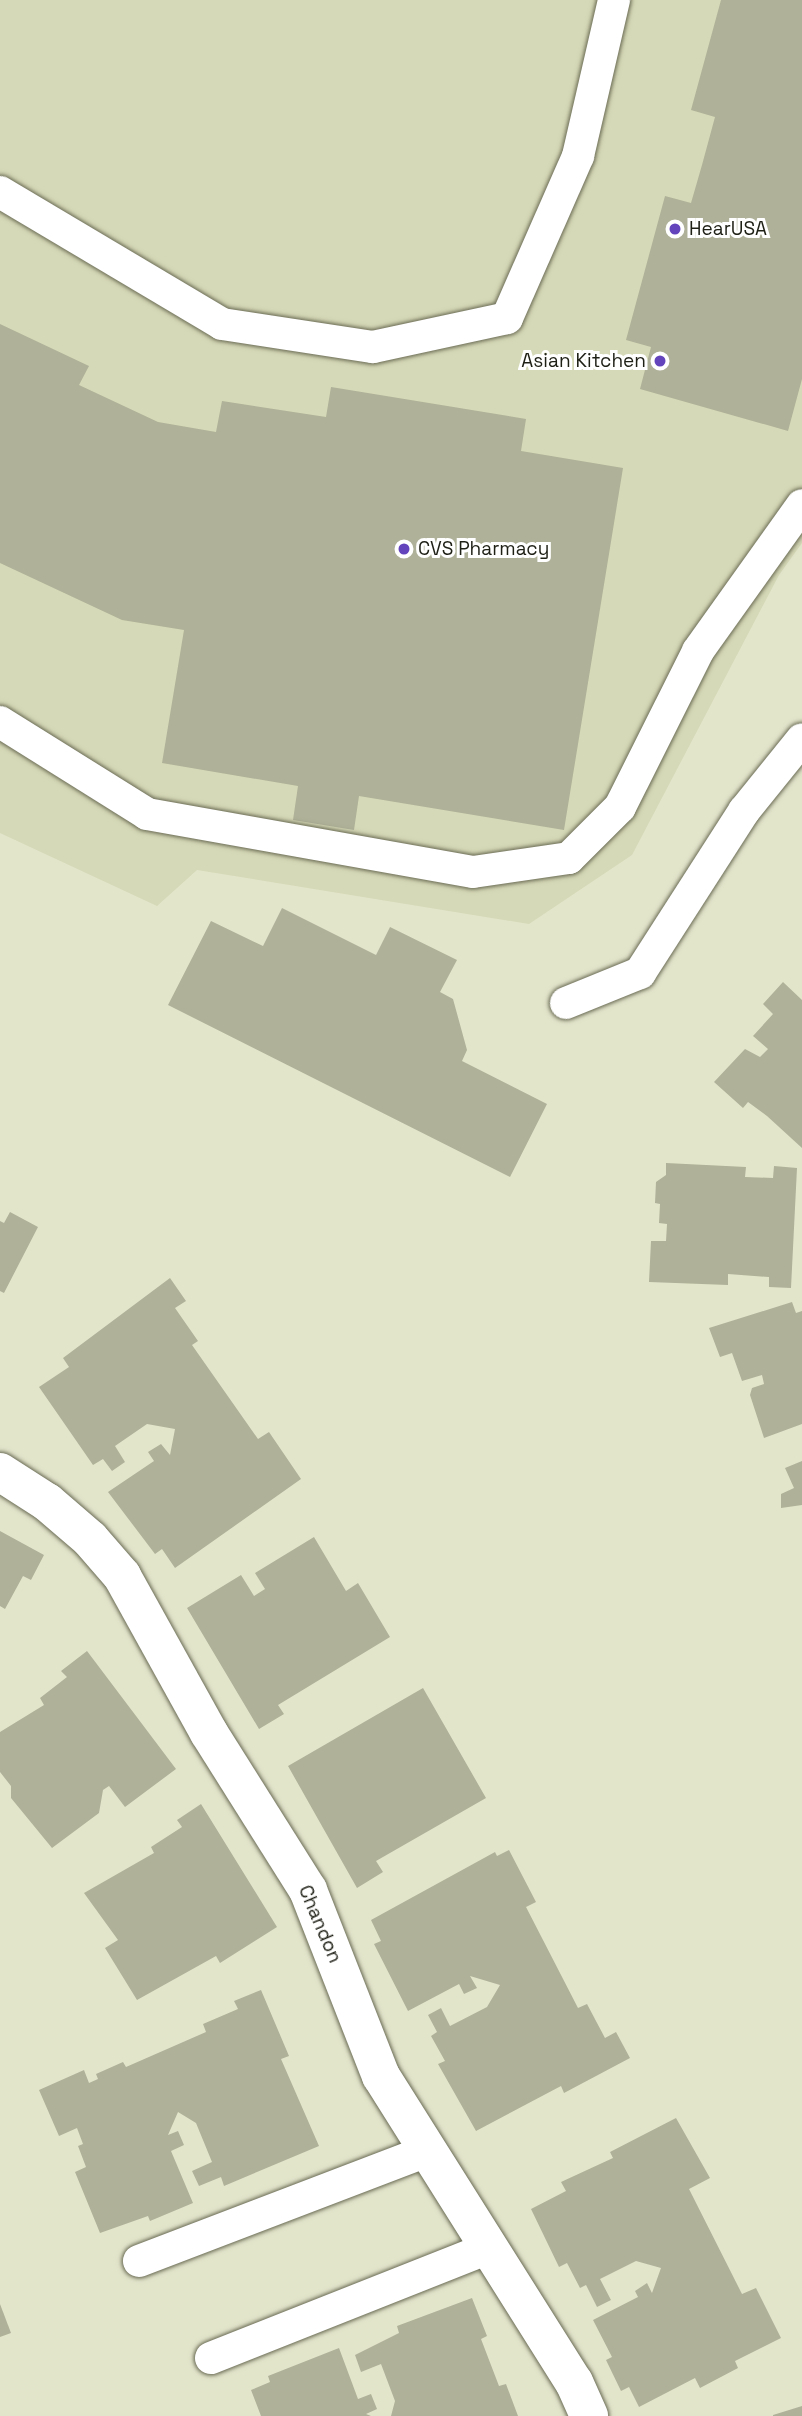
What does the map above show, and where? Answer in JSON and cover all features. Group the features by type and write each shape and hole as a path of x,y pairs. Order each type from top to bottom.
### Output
{"street":[{"name":"Chandon","path":"0,1472 55,1509 90,1539 122,1576 209,1733 308,1890 381,2076 574,2382 589,2416"}],"lane":[{"path":"0,192 222,324 373,347 507,318 578,156 614,0"},
{"path":"0,722 147,814 473,872 569,858 620,807 698,652 802,505"},
{"path":"566,1003 640,973 744,811 802,739"},
{"path":"139,2261 430,2150"},
{"path":"211,2358 491,2247"}],"shaded area":[{"path":"0,0 802,0 802,543 779,575 632,855 529,924 197,870 157,906 0,833"}],"building":[{"path":"721,0 802,0 802,379 788,431 640,389 651,347 626,340 665,196 691,203 702,165 715,117 691,110"},
{"name":"CVS Pharmacy","path":"0,324 89,366 79,385 158,422 216,432 222,401 326,417 331,387 526,419 521,451 623,468 564,830 359,796 354,830 293,820 298,786 162,763 184,630 122,620 0,563"},
{"path":"282,908 376,955 390,927 457,960 440,992 453,999 467,1050 462,1061 547,1104 510,1177 168,1005 211,921 263,946"},
{"path":"783,982 802,1000 802,1148 767,1116 748,1102 743,1108 714,1082 745,1049 760,1057 768,1049 753,1036 773,1014 763,1004"},
{"path":"666,1163 746,1167 745,1177 773,1178 774,1166 797,1168 791,1288 769,1287 769,1277 728,1274 728,1285 649,1282 651,1241 666,1241 667,1224 659,1223 660,1204 655,1203 656,1182 666,1175"},
{"path":"10,1212 38,1227 4,1293 0,1291 0,1221 4,1223"},
{"path":"170,1278 186,1301 175,1308 198,1341 192,1345 258,1439 269,1432 301,1479 175,1568 162,1549 155,1554 108,1492 154,1461 148,1452 161,1444 170,1455 175,1429 147,1424 115,1446 125,1462 112,1471 103,1459 93,1465 39,1387 69,1367 63,1358"},
{"path":"792,1302 796,1313 802,1311 802,1424 764,1438 750,1395 752,1388 764,1384 762,1375 742,1381 732,1353 720,1357 709,1328"},
{"path":"802,1461 802,1505 781,1508 781,1494 794,1488 785,1468"},
{"path":"0,1531 44,1555 31,1580 23,1576 5,1609 0,1606"},
{"path":"314,1537 346,1591 358,1583 390,1637 278,1705 284,1714 259,1729 187,1608 241,1575 254,1596 265,1589 255,1573"},
{"path":"87,1651 176,1769 125,1807 109,1786 103,1790 99,1813 52,1848 11,1798 11,1786 0,1772 0,1732 44,1705 40,1698 67,1677 61,1671"},
{"path":"423,1688 486,1798 376,1861 383,1872 357,1888 288,1766"},
{"path":"201,1804 277,1927 220,1963 216,1956 137,2000 105,1948 118,1940 84,1893 154,1853 151,1847 182,1827 177,1820"},
{"path":"509,1850 536,1902 526,1907 578,2008 587,2004 605,2038 616,2032 630,2058 564,2093 561,2086 476,2131 438,2064 445,2061 431,2036 437,2032 428,2015 441,2008 450,2026 487,2007 500,1985 470,1976 477,1988 464,1994 459,1984 408,2011 374,1944 381,1941 371,1920 495,1852 497,1856"},
{"path":"261,1990 289,2056 281,2059 319,2146 224,2186 221,2177 199,2186 192,2171 212,2162 196,2123 178,2112 168,2135 178,2131 184,2145 171,2151 193,2203 150,2221 148,2216 100,2233 75,2172 86,2167 78,2146 83,2144 77,2128 59,2136 39,2090 84,2070 89,2083 98,2079 96,2074 123,2062 126,2067 206,2032 203,2024 238,2009 234,2001"},
{"path":"676,2118 710,2178 689,2189 742,2294 756,2288 781,2338 735,2361 738,2368 700,2388 695,2378 639,2407 629,2387 621,2391 606,2360 612,2357 593,2320 638,2297 635,2291 647,2283 652,2293 661,2268 636,2261 600,2279 611,2300 597,2307 586,2285 580,2288 567,2263 559,2267 531,2209 566,2191 561,2182 613,2158 610,2152"},
{"path":"472,2298 487,2336 481,2339 499,2386 506,2384 518,2416 391,2416 395,2401 381,2364 361,2372 355,2355 399,2333 397,2326"},
{"path":"0,2304 11,2333 0,2337"},
{"path":"339,2348 358,2399 371,2394 377,2409 366,2414 371,2416 261,2416 251,2390 270,2382 268,2376"},
{"path":"802,2406 802,2416 773,2416 773,2415"}],"place":[{"name":"HearUSA","path":"675,229"},
{"name":"Asian Kitchen","path":"660,361"},
{"name":"CVS Pharmacy","path":"404,549"}]}
